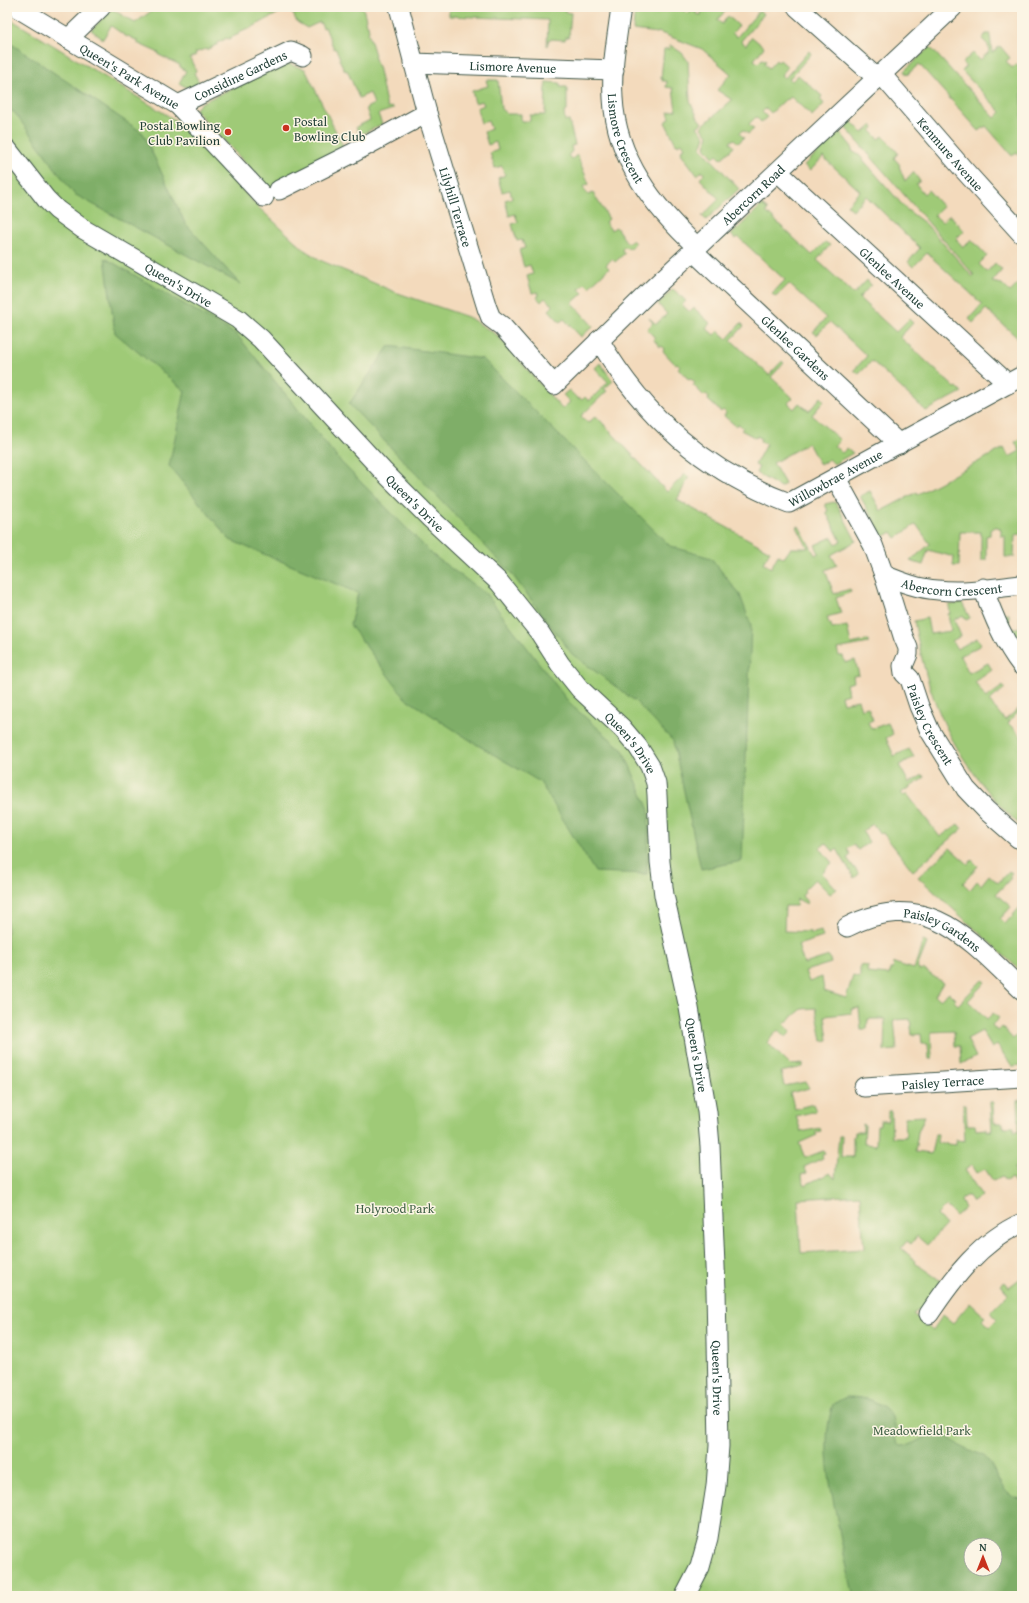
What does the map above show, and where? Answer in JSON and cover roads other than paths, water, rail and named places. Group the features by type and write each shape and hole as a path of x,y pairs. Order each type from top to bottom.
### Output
{"street":[{"name":"Queen's Park Avenue","path":"16,7 178,105 271,194 351,154 427,113"},
{"path":"68,39 101,7"},
{"name":"Lilyhill Terrace","path":"399,7 427,113 491,318 502,326 554,385"},
{"name":"Lismore Crescent","path":"621,7 614,70 613,98 616,123 620,137 631,166 656,204 695,249"},
{"name":"Kenmure Avenue","path":"797,7 879,76 1022,234"},
{"name":"Abercorn Road","path":"554,385 695,249 954,7"},
{"name":"Considine Gardens","path":"178,105 291,51 303,56"},
{"name":"Lismore Avenue","path":"413,63 614,70"},
{"name":"Queen's Drive","path":"7,148 46,200 62,214 83,229 127,256 238,319 261,339 383,472 499,582 540,633 560,664 580,689 622,728 638,747 650,766 656,783 660,862 664,895 689,1008 707,1112 710,1146 716,1290 719,1446 716,1486 708,1538 700,1567 686,1596"},
{"name":"Glenlee Avenue","path":"778,172 1015,380"},
{"name":"Glenlee Gardens","path":"695,249 899,444"},
{"name":"Willowbrae Avenue","path":"600,340 624,379 655,417 691,449 735,478 789,503 1015,380"},
{"name":"Paisley Crescent","path":"836,478 873,545 908,648 903,666 904,672 910,679 919,706 930,731 966,789 1018,838 1022,839"},
{"name":"Abercorn Crescent","path":"884,575 917,587 937,590 1022,586"},
{"path":"983,588 991,612 1005,639 1022,666"},
{"name":"Paisley Gardens","path":"847,927 865,919 892,914 921,915 939,921 969,940 1022,990"},
{"name":"Paisley Terrace","path":"864,1087 1022,1077"},
{"path":"929,1314 933,1293 1001,1234 1022,1223"}],"place":[{"name":"Postal Bowling Club","path":"286,128"},
{"name":"Postal Bowling Club Pavilion","path":"228,132"}],"park label":[{"name":"Holyrood Park","path":"395,1208"},
{"name":"Meadowfield Park","path":"922,1430"}]}
